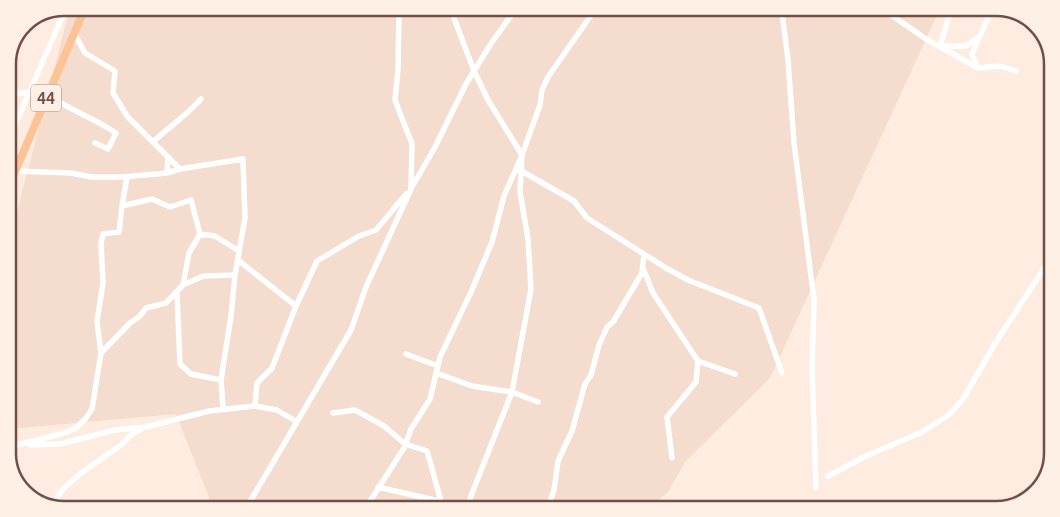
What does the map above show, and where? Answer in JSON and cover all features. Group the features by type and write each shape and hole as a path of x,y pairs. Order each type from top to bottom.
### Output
{"main road":[{"name":"44","path":"16,169 81,16"}],"street":[{"name":"44","path":"16,122 62,16"},
{"path":"255,406 257,383 272,368 296,306 317,260 358,236 376,230 411,188 412,144 395,100 399,16"},
{"path":"453,16 474,71 488,100 522,155"},
{"path":"250,501 351,330 366,287 411,188 435,147 474,71 511,16"},
{"path":"469,501 512,392 531,289 528,239 520,192 519,169 522,155 540,105 542,90 548,77 591,16"},
{"path":"782,16 788,60 794,143 814,300 812,367 816,488"},
{"path":"893,16 978,68 1000,66 1016,71"},
{"path":"940,46 949,16"},
{"path":"978,68 972,54 989,16"},
{"path":"74,33 85,53 115,71 113,93 127,116 180,169"},
{"path":"940,46 966,46 980,36"},
{"path":"16,93 28,94"},
{"path":"47,96 103,124 116,134 108,149 95,143"},
{"path":"154,141 172,124 194,108 201,99"},
{"path":"167,173 168,157"},
{"path":"16,171 71,172 92,177 127,177 167,173 180,169 243,159 245,218 235,275 221,380 223,409"},
{"path":"519,169 574,201 587,218 688,280 758,308 782,373"},
{"path":"370,501 430,399 440,357 472,292 492,242 504,196 519,169"},
{"path":"16,444 35,441 76,428 92,409 101,353 97,322 103,283 103,234 119,232 127,177"},
{"path":"122,206 152,200 170,207 191,200 200,234 189,253 183,285"},
{"path":"200,234 215,236 239,250"},
{"path":"551,501 558,461 572,431 585,384 591,375 600,345 608,327 613,322 643,268 644,254"},
{"path":"238,260 296,306"},
{"path":"643,268 653,293 698,361 736,374"},
{"path":"828,476 866,456 922,432 950,414 963,399 996,342 1044,268"},
{"path":"101,353 146,308 166,302 183,285 203,276 235,275"},
{"path":"177,292 180,364 191,374 221,380"},
{"path":"406,354 438,366"},
{"path":"672,458 667,417 696,382 698,361"},
{"path":"436,373 472,386 512,392 538,402"},
{"path":"16,444 44,446 60,444 115,430 146,427 209,411 255,406 277,410 297,422"},
{"path":"333,413 355,410 384,426 405,444 427,451 441,501 378,487"},
{"path":"55,500 64,488 80,474 122,444 132,434 146,427"}],"shaded area":[{"path":"68,16 937,16 770,378 685,462 668,492 657,501 210,501 176,414 16,428 16,215"}]}
